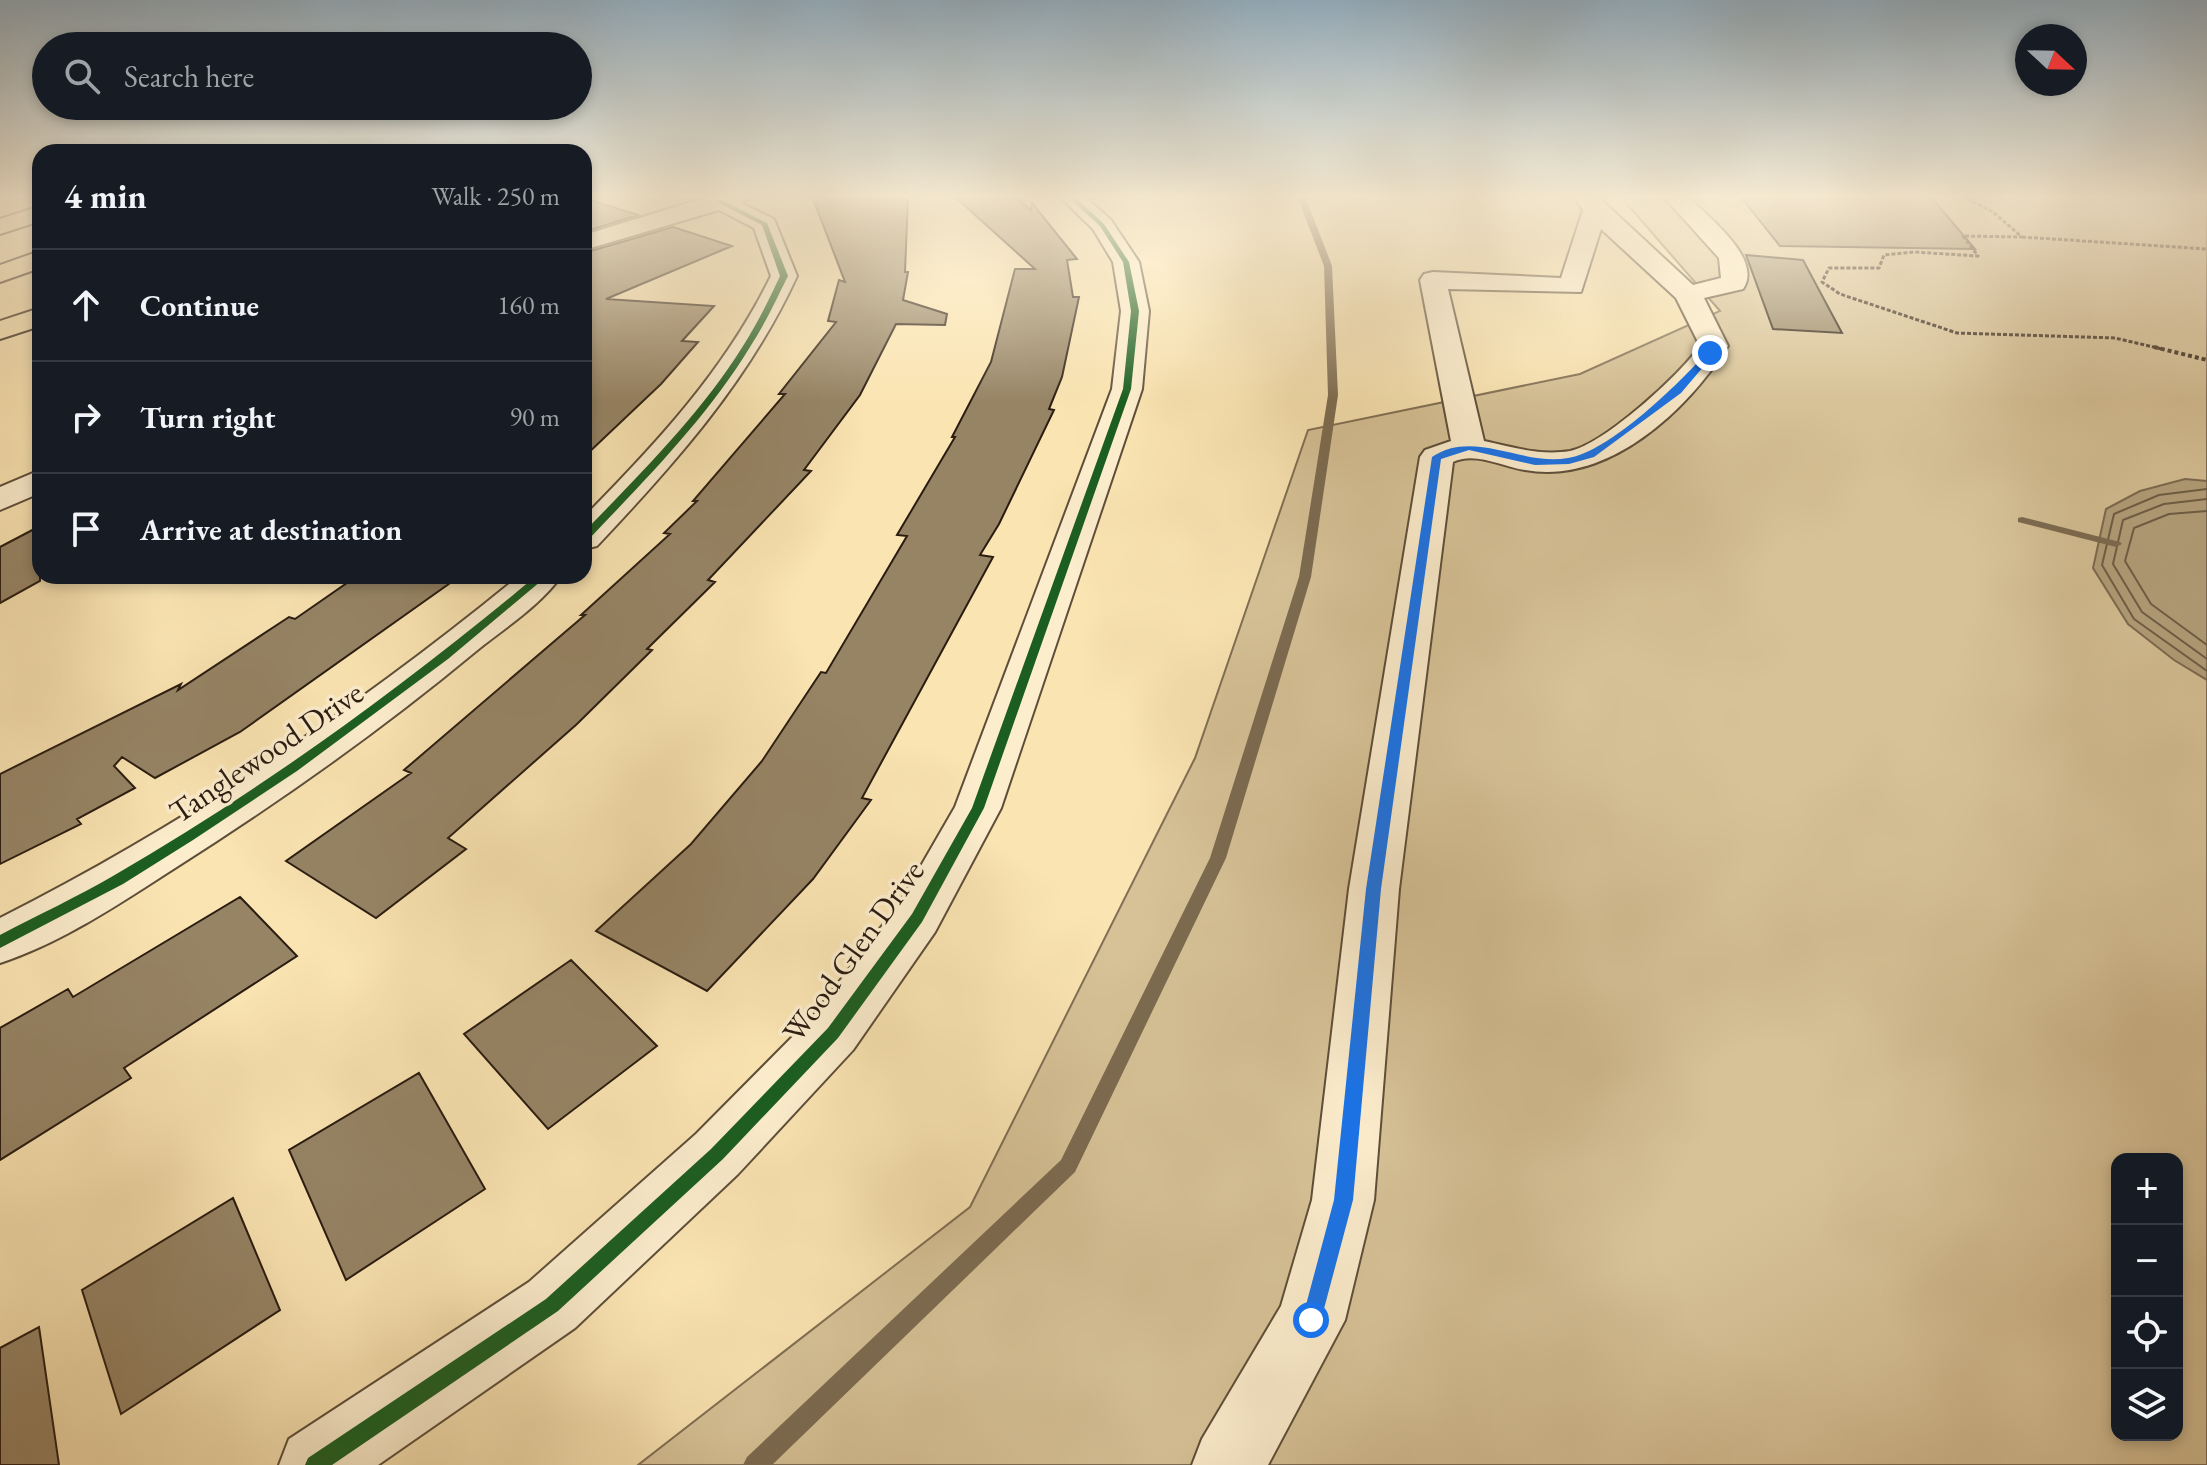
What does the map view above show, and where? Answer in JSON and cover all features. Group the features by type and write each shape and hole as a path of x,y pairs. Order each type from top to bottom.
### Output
{"highway":[{"path":"0,274 26,264"},
{"path":"0,331 32,319"}],"street":[{"path":"592,530 654,465 753,340 784,276 780,264"},
{"name":"Wood Glen Drive","path":"315,1465 552,1305 717,1154 833,1033 917,918 978,808 1127,389 1135,311 1126,264"},
{"path":"1469,447 1433,280 1572,286 1577,264"},
{"path":"1228,1465 1311,1320 1343,1200 1374,889 1437,457 1469,447 1535,462 1569,461 1591,455 1678,391 1714,346 1688,294 1656,264"},
{"path":"1688,294 1734,283 1733,264"},
{"path":"0,500 32,484"},
{"name":"Tanglewood Drive","path":"0,942 131,872 295,769 446,659 533,584"}],"path":[{"path":"1880,264 1879,268 1829,268 1822,282 1840,294 1957,333 2115,338 2207,360"}],"shaded area":[{"path":"1679,264 2207,264 2207,1465 638,1465 970,1207 1195,758 1308,430 1580,374 1720,311"}],"water":[{"path":"2185,479 2207,481 2207,680 2174,660 2128,624 2093,568 2106,509 2140,491"}],"building":[{"path":"592,264 688,264 606,299 714,306 682,341 698,342 661,384 592,449"},
{"path":"838,264 905,264 905,272 908,272 903,300 947,314 945,325 896,324 860,395 804,470 811,471 708,580 715,582 647,649 652,650 577,724 448,838 466,849 376,918 286,861 411,773 404,770 585,615 581,615 670,534 664,533 697,501 693,501 785,394 779,394 836,322 828,321 839,280 845,282"},
{"path":"1030,264 1068,264 1073,297 1079,297 1062,377 1049,409 1054,410 999,524 980,555 993,557 862,798 871,800 813,879 707,991 596,931 691,844 762,761 821,672 826,673 907,536 897,535 955,437 952,437 991,362 1015,269 1035,269"},
{"path":"1749,264 1805,264 1842,333 1773,329"},
{"path":"32,530 32,584 35,584 0,603 0,547"},
{"path":"345,584 449,584 240,732 155,778 122,757 114,766 135,788 77,819 81,824 0,864 0,774 181,684 178,690 289,617 295,619"},
{"path":"240,897 297,956 124,1068 131,1078 0,1160 0,1028 68,989 73,997"},
{"path":"571,960 657,1046 548,1129 464,1034"},
{"path":"419,1073 485,1189 346,1280 289,1150"},
{"path":"233,1198 280,1310 121,1414 82,1290"},
{"path":"39,1327 59,1465 0,1465 0,1348"}],"waterway":[{"path":"755,1465 1068,1166 1218,858 1305,577 1333,395 1327,264"},
{"path":"2022,520 2116,544"}],"cycle path":[{"path":"592,530 669,447 722,383 766,313 784,276 780,264"},
{"path":"315,1465 552,1305 717,1154 833,1033 917,918 978,808 1127,389 1135,311 1126,264"},
{"path":"0,942 118,880 241,803 394,695 532,584"}],"route":[{"path":"1311,1320 1343,1200 1374,889 1437,457 1455,448 1469,447 1535,462 1569,461 1591,455 1678,391 1710,353"}]}
